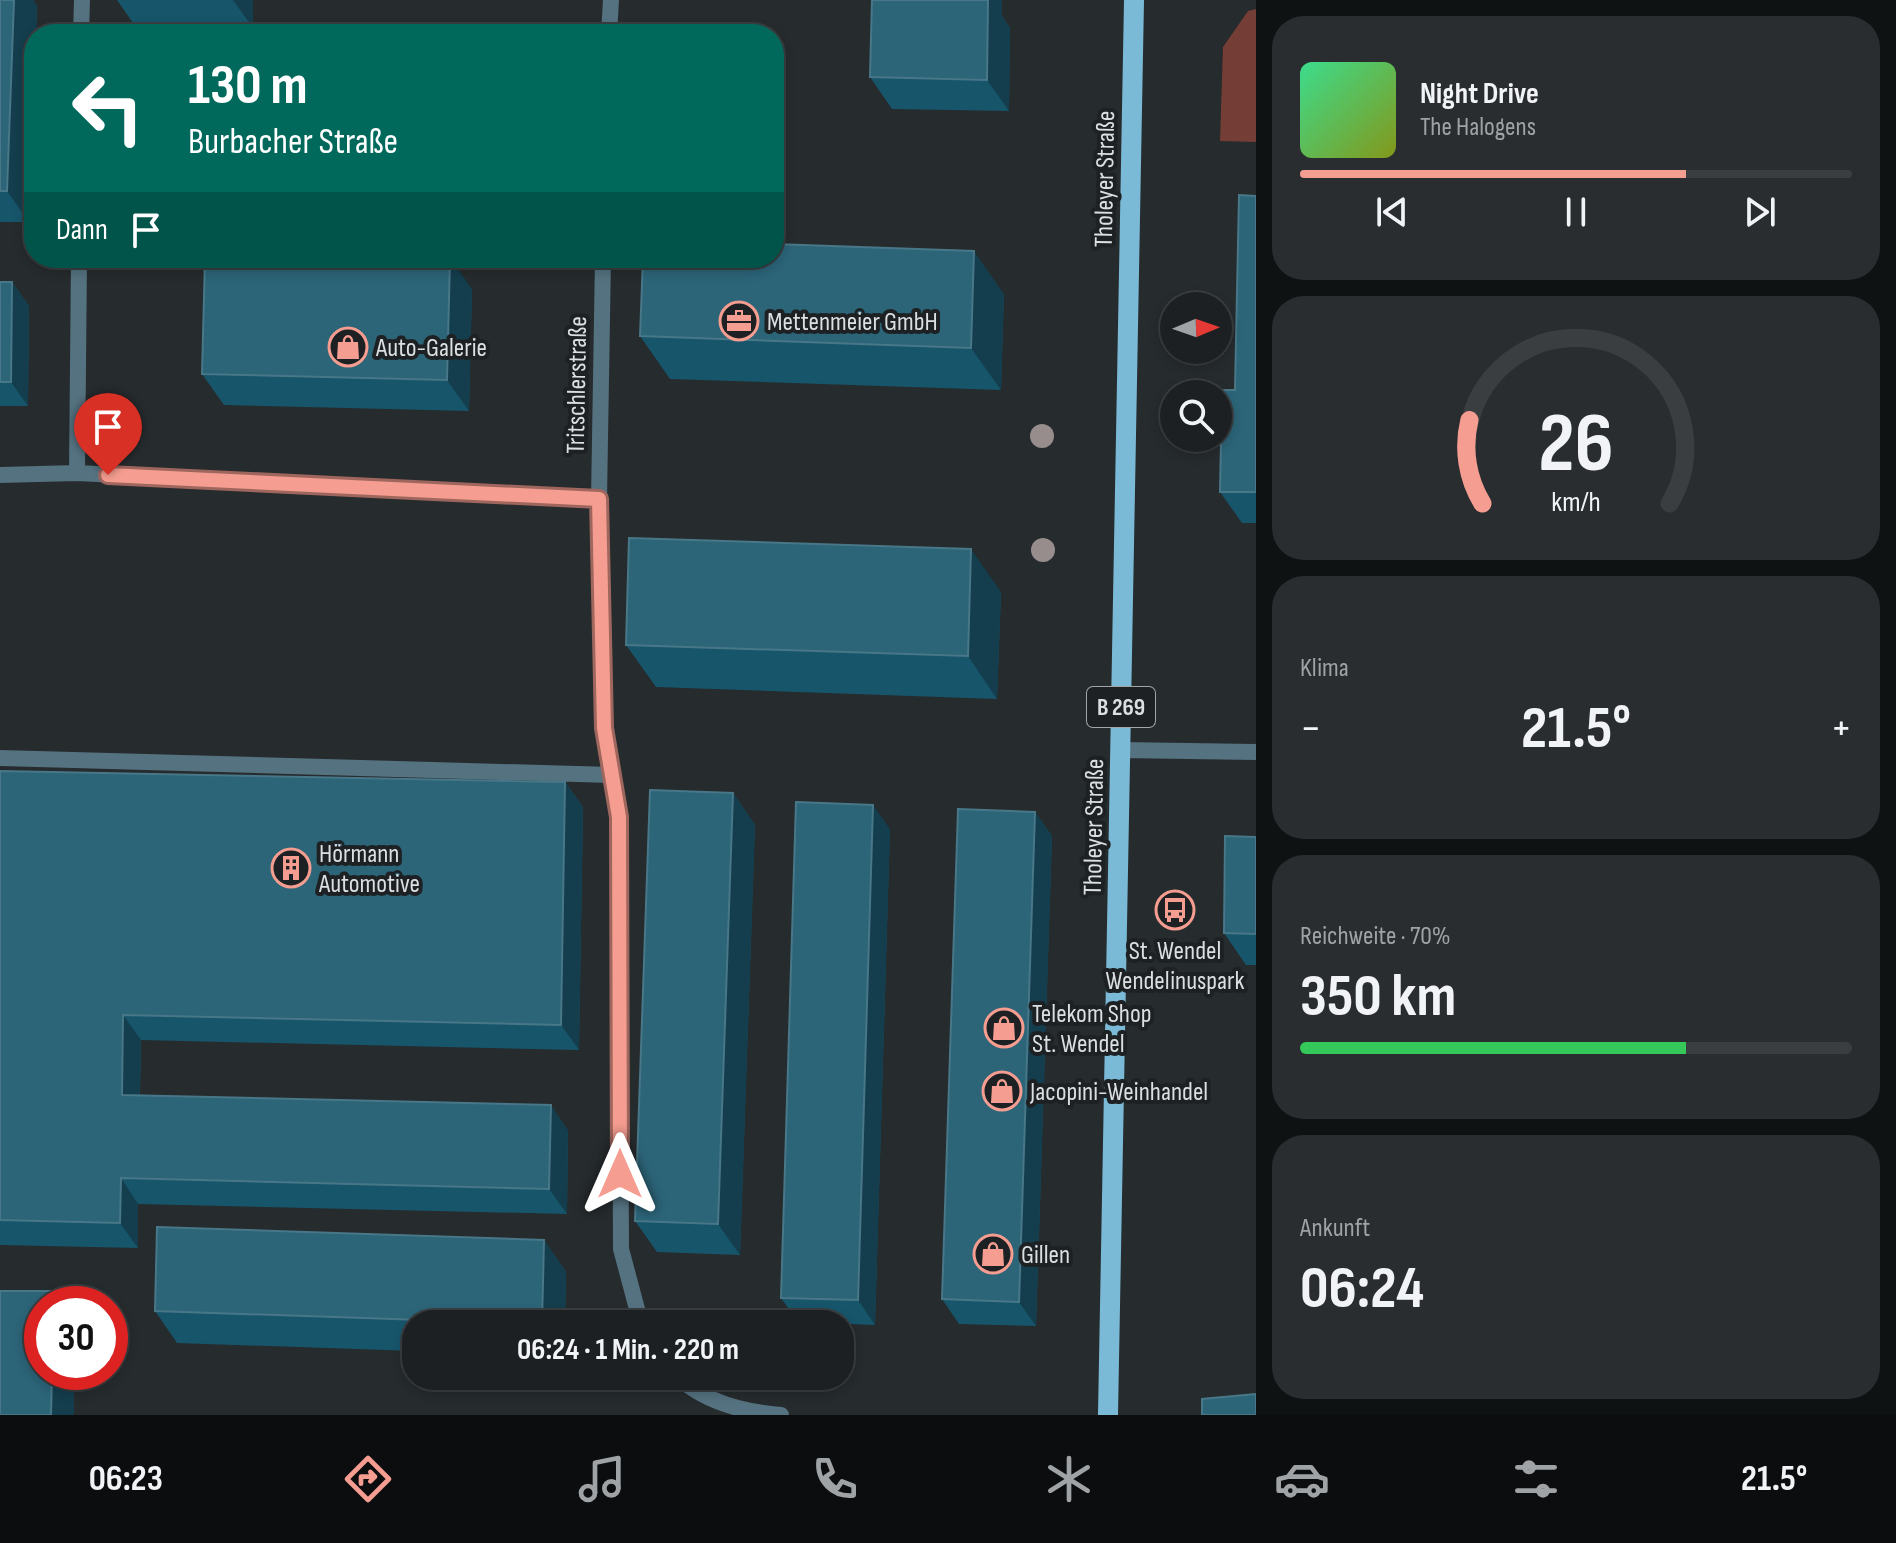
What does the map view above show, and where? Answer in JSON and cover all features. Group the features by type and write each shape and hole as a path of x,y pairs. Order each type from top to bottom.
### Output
{"main road":[{"name":"Tholeyer Straße","path":"1108,1415 1134,0"}],"street":[{"path":"81,24 82,0"},
{"path":"610,24 611,0"},
{"path":"77,473 79,268"},
{"name":"Tritschlerstraße","path":"603,268 599,499 604,728 619,817 621,1249 637,1310"},
{"path":"0,475 77,473 599,499"},
{"path":"1120,750 1256,752"},
{"path":"0,758 612,775"},
{"path":"691,1390 746,1412 781,1415"}],"shaded area":[{"path":"1256,9 1256,142 1220,141 1223,47 1248,11"},
{"path":"290,22 380,24 284,24"}],"building":[{"path":"0,0 14,0 7,191 0,191"},
{"path":"872,0 988,0 987,80 870,77"},
{"path":"1239,195 1256,196 1256,492 1220,492 1221,452 1232,452 1232,390 1235,390"},
{"path":"784,244 974,251 971,348 640,336 643,268 784,268"},
{"name":"Auto-Galerie","path":"205,268 450,268 447,380 202,374"},
{"path":"0,282 12,282 11,382 0,382"},
{"path":"629,538 971,549 968,656 626,645"},
{"path":"0,771 565,782 561,1025 123,1015 122,1095 551,1105 549,1189 121,1178 120,1223 0,1220"},
{"path":"650,790 733,793 718,1224 635,1221"},
{"path":"796,802 873,805 858,1300 781,1298"},
{"path":"958,809 1035,812 1019,1302 942,1299"},
{"path":"1225,836 1256,837 1256,934 1224,933"},
{"path":"157,1227 544,1240 542,1310 402,1310 402,1319 155,1311"},
{"path":"0,1291 24,1291 24,1390 52,1390 51,1415 0,1415"},
{"path":"1256,1394 1256,1415 1202,1415 1202,1399"}],"place":[{"name":"Mettenmeier GmbH","path":"739,321"},
{"name":"Auto-Galerie","path":"348,347"},
{"name":"Hörmann Automotive","path":"291,868"},
{"name":"St. Wendel Wendelinuspark","path":"1175,910"},
{"name":"Telekom Shop St. Wendel","path":"1004,1028"},
{"name":"Jacopini-Weinhandel","path":"1002,1091"},
{"name":"Gillen","path":"993,1254"}],"route":[{"path":"108,475 599,499 604,728 619,817 620,1174"}]}
